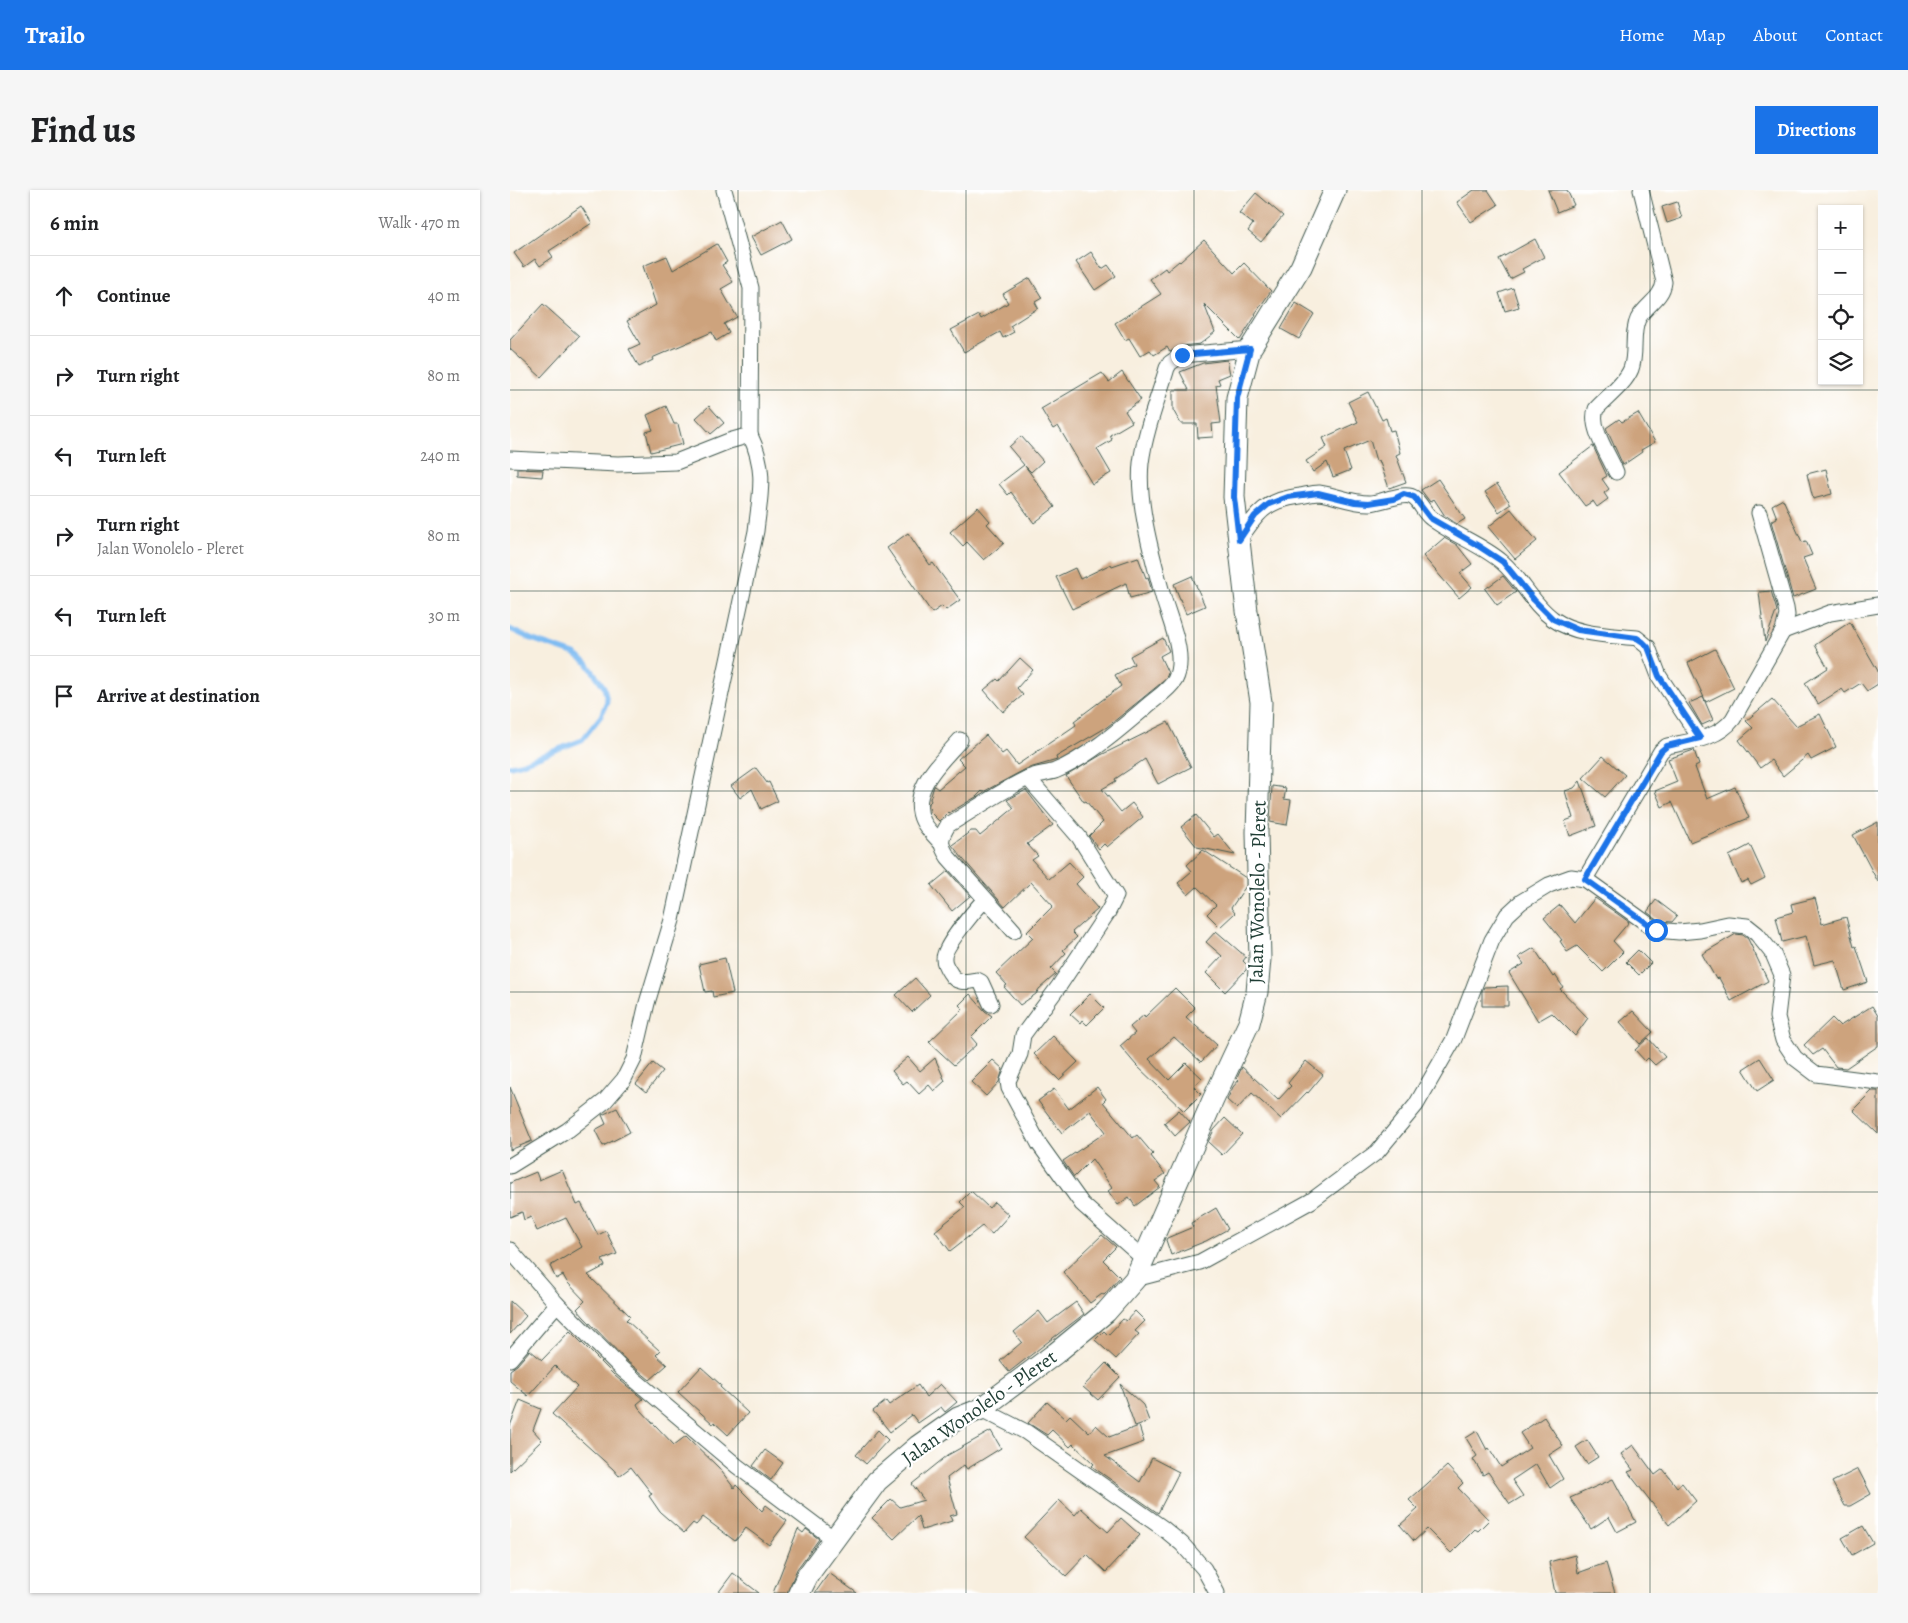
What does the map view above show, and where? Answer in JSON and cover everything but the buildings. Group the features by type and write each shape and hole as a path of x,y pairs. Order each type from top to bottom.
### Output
{"main road":[{"name":"Jalan Wonolelo - Pleret","path":"799,1593 808,1576 834,1539 878,1481 918,1446 958,1418 981,1409 1106,1312 1135,1279 1213,1100 1249,1023 1257,992 1260,959 1257,832 1261,702 1247,611 1234,497 1237,398 1250,349 1301,267 1336,190"}],"street":[{"path":"510,1166 568,1130 605,1101 624,1079 634,1059 647,1003 672,920 756,531 762,474 758,451 750,435 751,288 724,190"},
{"path":"1616,472 1595,427 1594,414 1596,409 1626,378 1632,368 1637,323 1642,313 1660,295 1664,282 1641,190"},
{"path":"940,842 948,825 1028,778 1056,771 1075,760 1113,734 1174,682 1180,667 1178,648 1160,589 1144,514 1141,464 1145,442 1170,363 1182,355 1250,349"},
{"path":"510,459 618,464 676,462 729,441 750,435"},
{"path":"1239,540 1255,516 1269,504 1288,497 1318,493 1355,502 1369,503 1394,499 1404,494 1414,497 1430,518 1503,562 1534,600 1553,619 1578,630 1637,638 1643,642 1648,647 1659,676 1700,738"},
{"path":"1585,879 1661,751 1667,746 1716,734 1724,730 1733,719 1783,630 1787,615 1786,608 1759,513"},
{"path":"1783,630 1830,613 1878,605"},
{"path":"960,740 930,776 918,805 923,822 940,842 948,857 1014,931"},
{"path":"1028,778 1079,837 1116,896 1108,912 1059,986 1023,1035 1020,1054 1008,1081 1039,1144 1077,1198 1094,1216 1144,1259"},
{"path":"1135,1279 1200,1262 1311,1201 1377,1152 1416,1105 1454,1039 1492,940 1507,915 1521,902 1549,885 1570,878 1585,879 1656,930 1679,932 1728,924 1747,926 1757,934 1773,954 1782,975 1777,1017 1783,1040 1795,1058 1816,1074 1878,1082"},
{"path":"985,899 967,919 946,951 944,958 949,972 959,981 977,980 981,982 991,1004"},
{"path":"510,1250 557,1304 622,1369 738,1466 834,1539"},
{"path":"510,1359 557,1304"},
{"path":"981,1409 1026,1432 1182,1544 1204,1569 1217,1593"}],"waterway":[{"path":"510,629 531,639 575,654 587,663 604,687 607,701 601,716 582,740 520,764 510,766"}],"route":[{"path":"1182,355 1250,349 1237,398 1234,497 1239,540 1255,516 1269,504 1288,497 1318,493 1355,502 1369,503 1394,499 1404,494 1414,497 1430,518 1503,562 1534,600 1553,619 1578,630 1637,638 1648,647 1659,676 1700,738 1667,746 1661,751 1585,879 1656,930"}]}
